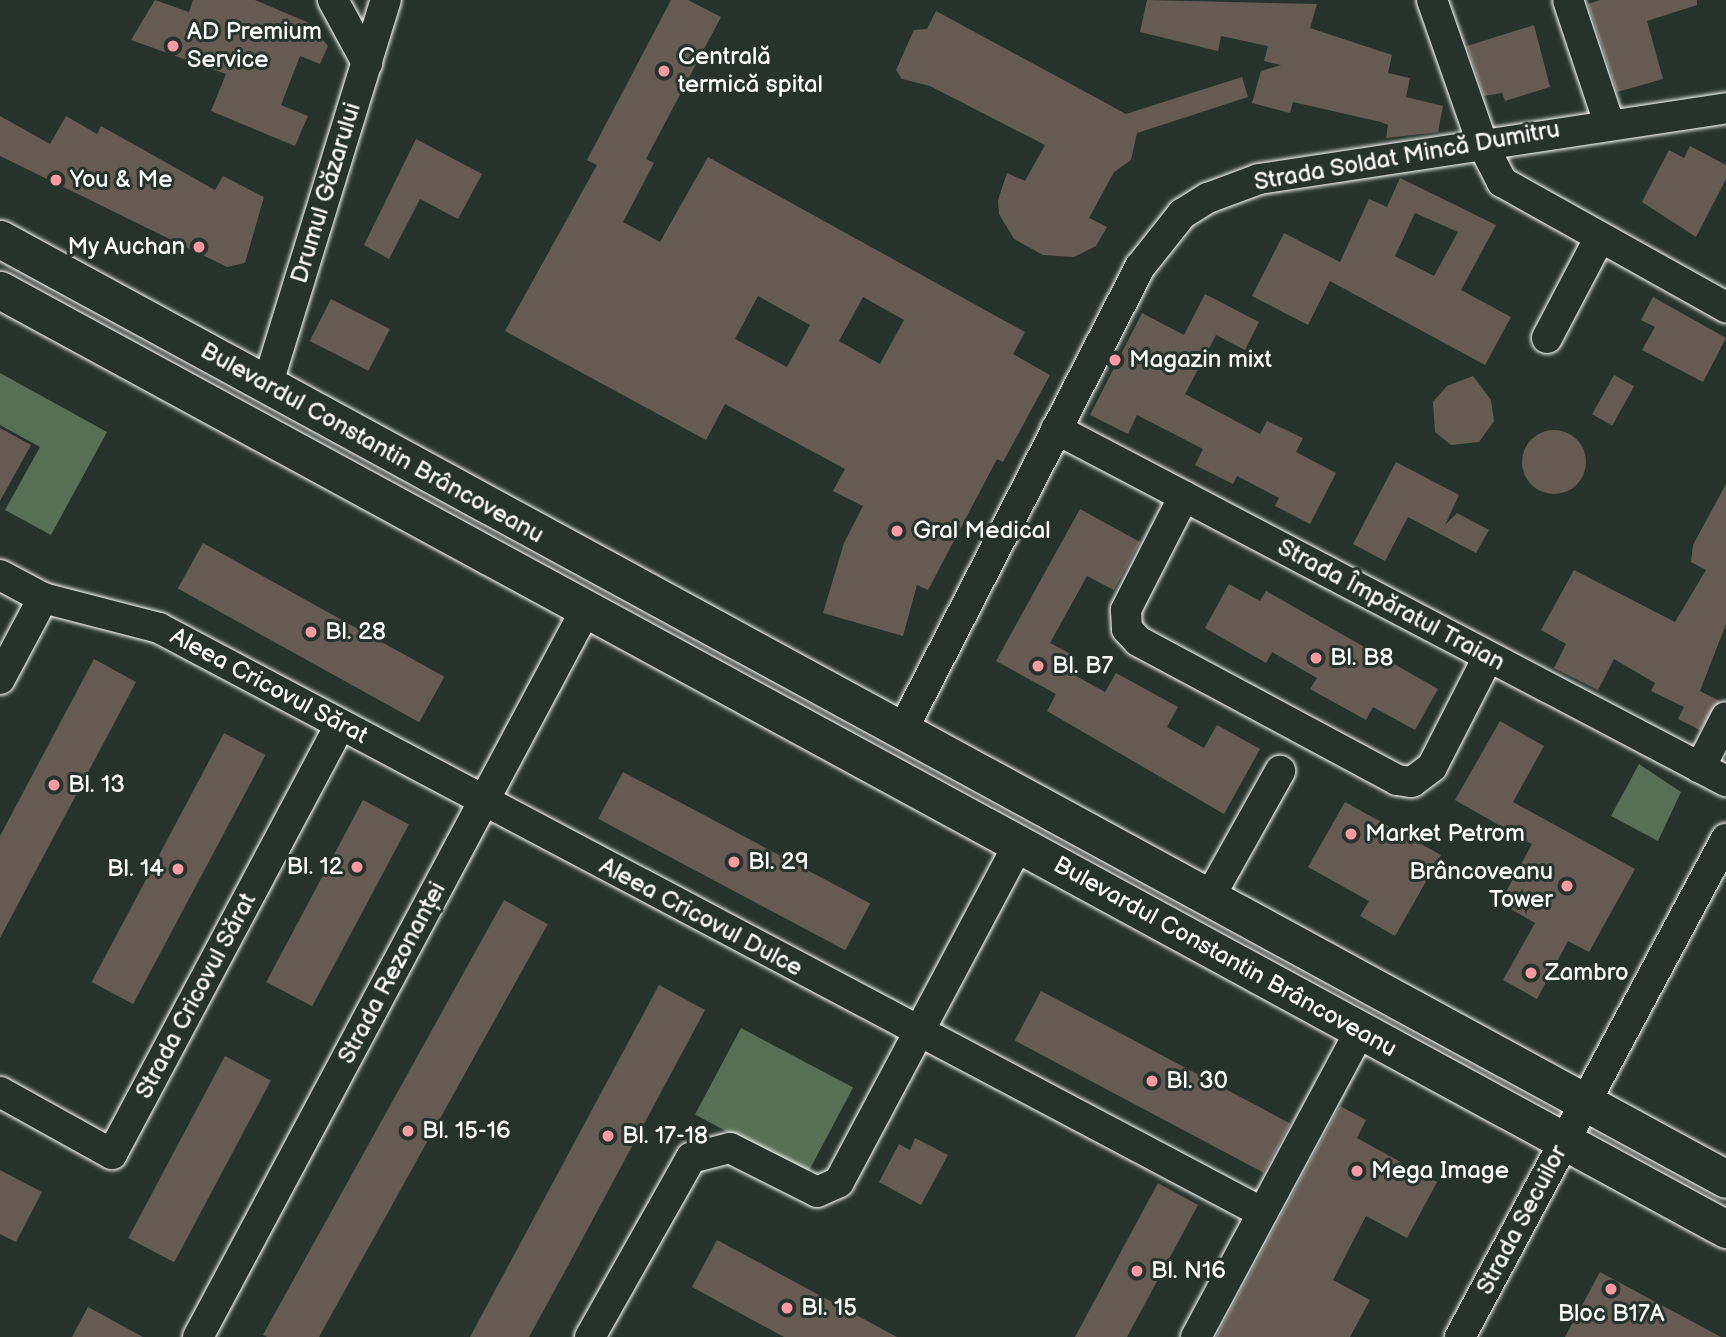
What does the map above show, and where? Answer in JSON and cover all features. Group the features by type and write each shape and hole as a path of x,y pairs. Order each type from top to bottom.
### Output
{"main road":[{"name":"Bulevardul Constantin Brâncoveanu","path":"0,239 1208,901 1726,1179"},
{"name":"Bulevardul Constantin Brâncoveanu","path":"0,290 1726,1229"},
{"path":"725,684 744,647"}],"street":[{"path":"333,0 367,63"},
{"name":"Drumul Găzarului","path":"267,386 386,0"},
{"path":"1568,0 1609,122"},
{"path":"1429,2 1482,143 1502,182 1599,239 1726,307"},
{"name":"Strada Soldat Mincă Dumitru","path":"901,733 1140,267 1182,214 1208,198 1259,179 1609,122 1726,108"},
{"path":"1547,338 1599,239"},
{"name":"Strada Împăratul Traian","path":"1056,429 1726,781"},
{"path":"1184,496 1126,610 1127,629 1138,641 1349,755 1397,780 1423,777 1489,657"},
{"name":"Aleea Cricovul Sărat","path":"0,575 43,598 159,628 484,801"},
{"path":"0,679 43,598"},
{"name":"Strada Rezonanței","path":"198,1337 586,609"},
{"path":"1700,768 1726,718"},
{"name":"Strada Cricovul Sărat","path":"0,1092 112,1154 340,725"},
{"path":"1208,901 1280,771"},
{"name":"Aleea Cricovul Dulce","path":"484,801 1263,1213"},
{"name":"Strada Secuilor","path":"1460,1337 1726,839"},
{"path":"590,1337 691,1158 730,1148 808,1188 832,1189 1019,844"},
{"path":"1196,1337 1360,1031"}],"green space":[{"path":"0,373 107,432 51,535 5,510 40,447 0,425"},
{"path":"1639,764 1681,792 1658,841 1611,816"},
{"path":"741,1028 853,1088 807,1174 695,1115"}],"building":[{"path":"155,0 189,12 193,0 255,0 307,22 328,46 320,64 300,56 281,105 308,116 295,146 211,111 226,74 131,40"},
{"path":"671,0 688,0 721,17 646,159 654,163 623,222 660,242 708,157 1025,332 1013,354 1050,375 1003,462 997,459 928,590 917,585 903,636 823,613 844,543 863,506 833,491 845,469 725,404 706,440 505,331 597,165 587,160","holes":["758,296 810,325 787,367 735,339","863,297 904,320 880,364 839,341"]},
{"path":"1147,0 1317,4 1310,28 1392,55 1388,73 1410,78 1406,97 1443,106 1438,132 1386,138 1388,125 1381,122 1293,102 1290,113 1252,103 1261,71 1281,65 1264,61 1268,46 1221,36 1218,51 1140,32"},
{"path":"1600,0 1697,0 1697,5 1647,21 1663,79 1617,92 1588,4"},
{"path":"936,11 1126,114 1242,77 1248,97 1137,133 1131,160 1114,172 1089,218 1107,227 1096,246 1074,257 1043,255 1014,239 999,214 998,200 1007,173 1025,181 1045,145 930,86 902,79 896,70 914,30 927,29"},
{"path":"1534,25 1550,87 1505,101 1502,93 1484,96 1467,46"},
{"path":"0,116 50,144 66,116 97,134 101,126 215,190 223,176 264,197 245,263 227,267 0,156"},
{"path":"416,139 482,174 458,219 420,199 389,259 364,245"},
{"path":"1690,146 1726,165 1726,179 1696,237 1642,202 1669,150 1684,158"},
{"path":"1400,178 1496,225 1461,290 1511,317 1485,365 1330,281 1308,325 1252,296 1284,233 1340,262 1369,199 1387,207","holes":["1415,213 1458,232 1434,276 1395,256"]},
{"path":"1205,294 1259,322 1245,350 1216,335 1185,394 1260,434 1267,421 1303,438 1296,452 1336,473 1310,524 1275,506 1279,498 1237,476 1233,484 1195,465 1203,449 1137,415 1128,434 1090,415 1142,313 1184,335"},
{"path":"1653,297 1726,338 1703,382 1642,350 1655,327 1641,320"},
{"path":"331,299 390,329 368,371 310,341"},
{"path":"1614,375 1634,386 1612,426 1592,414"},
{"path":"1473,376 1491,400 1494,421 1479,442 1451,445 1435,432 1433,402 1447,386"},
{"path":"0,428 31,445 0,501"},
{"path":"1548,430 1560,430 1577,439 1584,450 1584,474 1577,485 1560,494 1548,494 1536,489 1527,480 1522,468 1522,456 1527,444 1536,435"},
{"path":"1396,462 1459,495 1445,525 1457,513 1489,530 1476,553 1408,517 1385,561 1353,544"},
{"path":"1726,484 1726,624 1700,691 1720,701 1700,730 1678,719 1684,707 1651,691 1655,683 1614,659 1598,690 1554,668 1566,644 1541,630 1574,570 1675,622 1706,570 1691,562 1693,545"},
{"name":"Bl. B7","path":"1080,509 1140,542 1114,590 1087,576 1050,643 1075,656 1067,671 1105,692 1116,673 1178,707 1167,727 1204,748 1217,725 1260,749 1224,814 1047,711 1056,694 996,661"},
{"name":"Bl. 28","path":"203,543 444,677 419,722 178,588"},
{"name":"Bl. B8","path":"1229,584 1260,601 1266,591 1438,689 1415,730 1373,707 1366,720 1310,689 1317,678 1272,652 1266,663 1205,628"},
{"name":"Bl. 13","path":"94,659 136,682 0,938 0,836"},
{"path":"1500,721 1544,746 1513,802 1635,869 1589,952 1568,941 1537,999 1503,980 1535,923 1500,903 1532,844 1455,800"},
{"name":"Bl. 14","path":"224,733 265,755 133,1004 92,982"},
{"name":"Bl. 29","path":"623,772 870,903 845,950 598,819"},
{"name":"Bl. 12","path":"363,800 409,824 312,1006 266,982"},
{"path":"1345,802 1441,855 1395,936 1360,916 1369,901 1308,867"},
{"name":"Bl. 15-16","path":"504,900 548,924 319,1337 267,1337 263,1335"},
{"name":"Bl. 17-18","path":"659,985 705,1010 570,1262 529,1337 470,1337"},
{"name":"Bl. 30","path":"1041,991 1290,1123 1264,1173 1015,1040"},
{"path":"225,1056 271,1080 174,1262 128,1238"},
{"path":"1340,1106 1366,1120 1357,1138 1437,1182 1407,1238 1366,1216 1333,1280 1370,1300 1350,1337 1216,1337"},
{"path":"915,1138 948,1155 921,1205 879,1182 899,1144 910,1150"},
{"path":"0,1170 42,1192 16,1242 0,1234"},
{"name":"Bl. N16","path":"1158,1183 1198,1205 1127,1337 1075,1337"},
{"name":"Bl. 15","path":"717,1240 897,1337 784,1337 692,1287"},
{"name":"Bloc B17A","path":"1600,1272 1665,1307 1721,1337 1565,1337"},
{"path":"88,1307 143,1337 72,1337"}],"place":[{"name":"AD Premium Service","path":"173,46"},
{"name":"Centrală termică spital","path":"664,71"},
{"name":"You & Me","path":"56,180"},
{"name":"My Auchan","path":"199,247"},
{"name":"Magazin mixt","path":"1115,360"},
{"name":"Gral Medical","path":"897,531"},
{"name":"Bl. 28","path":"311,632"},
{"name":"Bl. B8","path":"1316,658"},
{"name":"Bl. B7","path":"1038,666"},
{"name":"Bl. 13","path":"54,785"},
{"name":"Market Petrom","path":"1351,834"},
{"name":"Bl. 29","path":"734,862"},
{"name":"Bl. 12","path":"357,867"},
{"name":"Bl. 14","path":"178,869"},
{"name":"Brâncoveanu Tower","path":"1567,886"},
{"name":"Zambro","path":"1531,973"},
{"name":"Bl. 30","path":"1152,1081"},
{"name":"Bl. 15-16","path":"408,1131"},
{"name":"Bl. 17-18","path":"608,1136"},
{"name":"Mega Image","path":"1357,1171"},
{"name":"Bl. N16","path":"1137,1271"},
{"name":"Bloc B17A","path":"1611,1289"},
{"name":"Bl. 15","path":"787,1308"}]}
